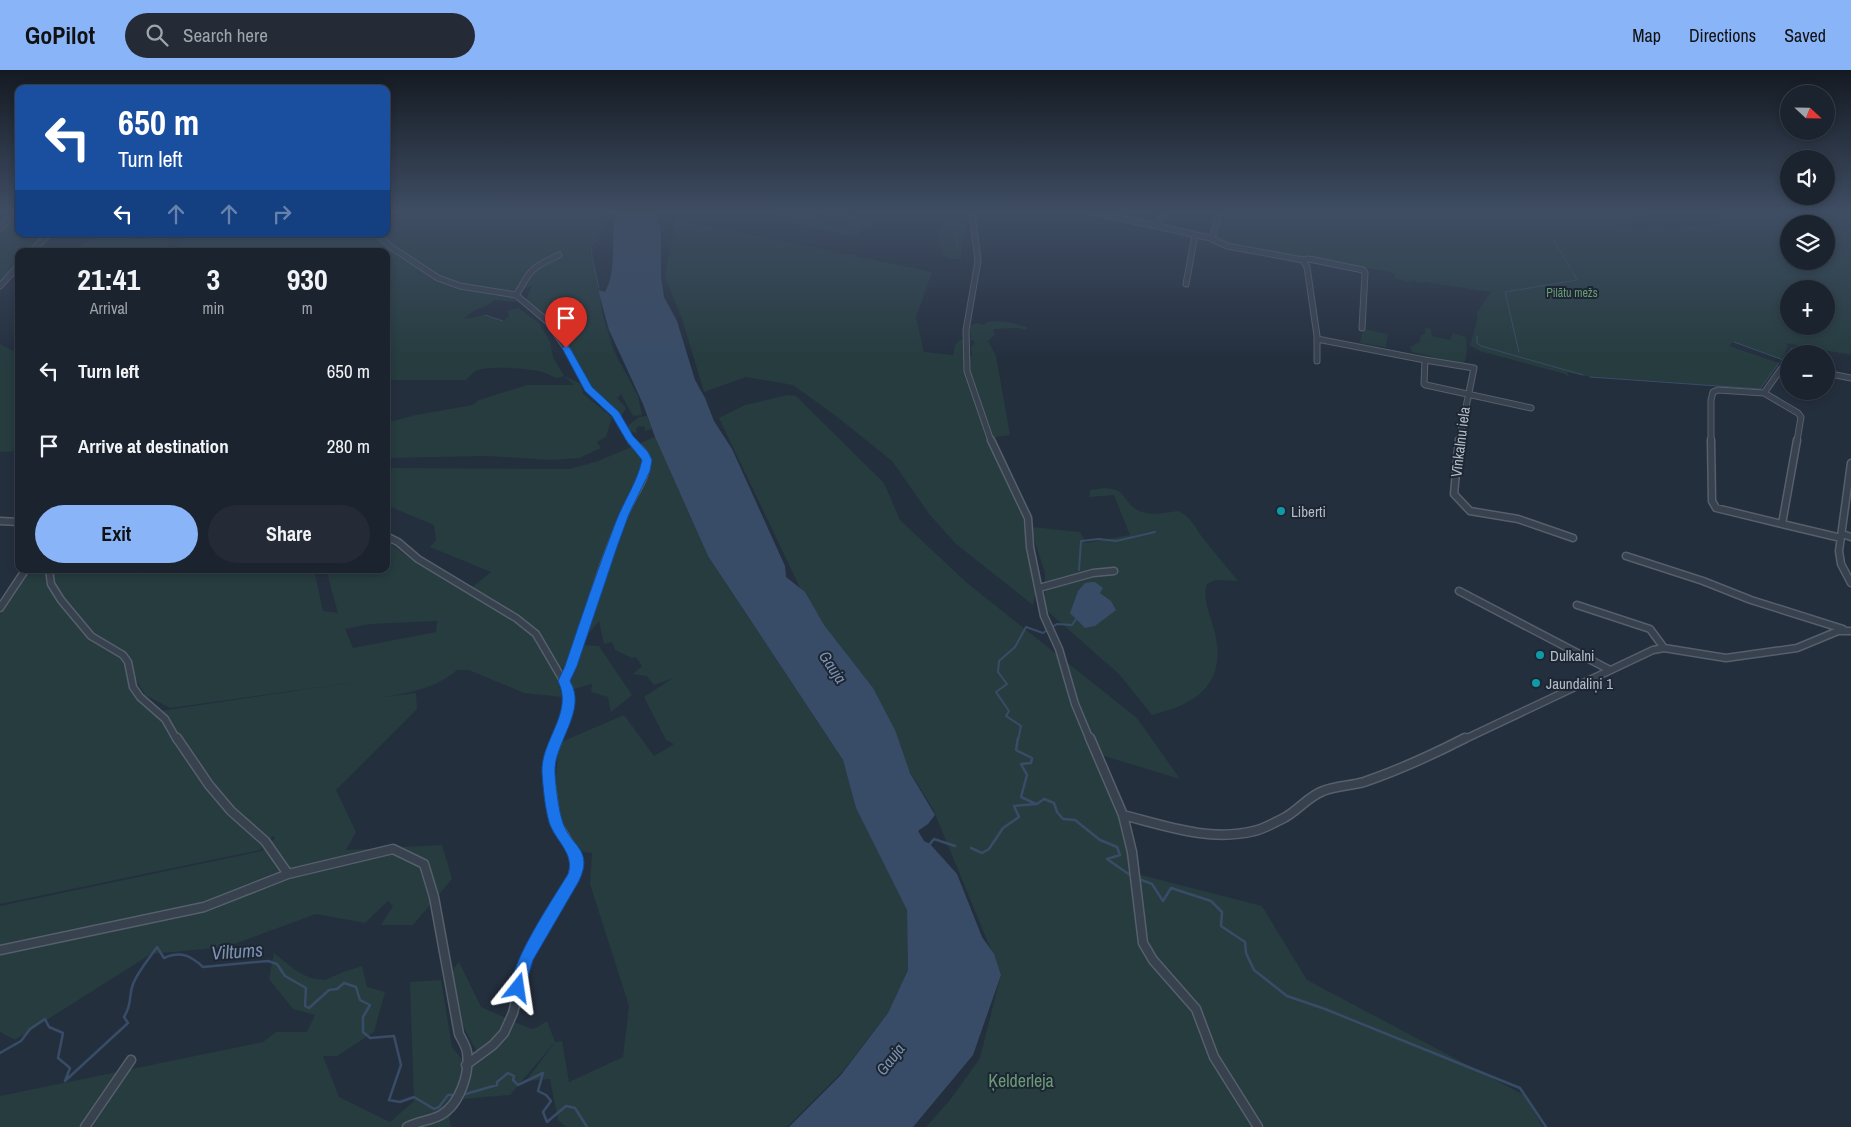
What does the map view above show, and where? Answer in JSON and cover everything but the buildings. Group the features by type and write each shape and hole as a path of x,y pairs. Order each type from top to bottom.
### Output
{"street":[{"path":"410,260 438,278 460,286 507,294 517,293 525,284 527,277 533,269 550,260"},
{"path":"978,260 966,330 967,371 990,441 1011,479 1028,518 1030,546 1040,588 1044,616 1059,648 1075,704 1123,815 1132,852 1143,943 1153,960 1196,1009 1214,1057 1258,1127"},
{"path":"1186,284 1190,260"},
{"path":"1302,260 1307,268 1317,337 1317,361"},
{"path":"1315,260 1363,270 1365,273 1362,328"},
{"path":"0,286 15,269"},
{"path":"517,293 548,322 568,351 588,389 615,414 647,460 644,471 620,522 571,666 564,681"},
{"path":"1317,337 1345,341"},
{"path":"1317,337 1425,360 1424,384 1466,395 1531,408"},
{"name":"Vīnkalnu iela","path":"1425,360 1474,368 1466,395 1457,446 1454,494 1470,511 1518,519 1574,538"},
{"path":"1764,393 1780,372"},
{"path":"1835,375 1851,378"},
{"path":"1782,524 1801,417 1798,412 1764,393 1718,390 1713,392 1711,400 1712,501 1716,508 1782,524 1851,537"},
{"path":"1851,463 1839,550 1841,564 1851,583"},
{"path":"0,522 15,522"},
{"path":"390,538 398,542 418,560 470,589 536,634 567,687 568,705 562,729 549,757 549,773 556,822 561,833 575,851 577,867 574,877 527,957 522,970 510,1023 496,1043 466,1065"},
{"path":"1626,556 1703,581 1751,600 1851,631"},
{"path":"1040,588 1093,573 1114,571"},
{"path":"0,608 23,573"},
{"path":"49,573 50,584 60,600 91,636 123,655 128,662 133,687 140,697 164,719 209,785 231,811 266,841 288,874"},
{"path":"1459,591 1608,669"},
{"path":"1577,604 1650,629 1664,648"},
{"path":"1123,815 1204,835 1234,835 1256,831 1292,814 1309,799 1323,791 1353,785 1427,758 1497,722 1608,669 1653,650 1664,648 1726,658 1797,648 1838,631 1851,631"},
{"path":"0,950 204,907 288,874 393,849 424,864 434,898 459,1034 467,1050 466,1065 456,1102 439,1116 416,1122 408,1127"},
{"path":"85,1127 131,1060"}],"green space":[{"path":"0,260 15,260 15,264 0,282"},
{"path":"390,260 592,260 598,283 602,313 614,351 638,396 642,415 633,416 621,394 617,398 626,408 620,419 608,402 591,394 558,331 538,309 526,300 532,286 506,293 516,302 495,300 464,319 485,315 503,321 509,316 507,311 518,308 539,323 550,342 553,357 564,376 555,377 536,371 501,368 478,370 466,380 390,380"},
{"path":"668,260 876,260 932,272 916,317 924,352 953,355 955,345 959,340 965,341 963,357 972,356 971,347 975,342 970,339 972,336 970,335 970,326 976,323 984,325 991,321 1002,322 1028,328 1025,330 1018,328 994,329 995,335 988,341 996,356 1010,435 989,438 1023,518 1037,586 1033,605 956,544 930,515 892,461 836,416 793,385 746,377 704,392 682,319 665,277"},
{"name":"Pilātu mežs","path":"1320,260 1780,260 1780,270 1835,270 1835,260 1851,260 1851,355 1835,352 1835,345 1796,345 1785,343 1787,345 1780,345 1780,359 1733,342 1729,346 1779,363 1760,389 1590,377 1567,372 1569,377 1565,374 1480,351 1470,345 1478,316 1476,314 1491,292 1425,282 1417,283 1414,280 1410,282 1395,279 1393,278 1395,275 1390,272"},
{"path":"1425,328 1431,329 1432,336 1450,340 1453,333 1466,337 1467,351 1464,365 1412,352 1410,347 1420,342 1421,335 1425,334"},
{"path":"1363,329 1388,334 1386,347 1360,343"},
{"path":"0,344 15,352 15,451 0,452"},
{"path":"564,376 581,384 583,394 612,417 606,437 597,442 601,448 579,458 550,460 488,456 390,458 390,422 416,415 472,405 479,400 527,385 574,385"},
{"name":"Ķelderleja","path":"788,395 796,396 884,483 900,520 967,583 1137,718 1180,779 1094,753 1141,875 1262,906 1307,980 1524,1095 1543,1127 926,1127 950,1100 980,1058 1001,974 933,809 814,617 719,418 745,405"},
{"path":"647,416 652,429 645,431 645,427 639,426 635,433 625,428 639,417"},
{"path":"655,437 708,556 843,760 856,808 907,910 908,970 888,1013 843,1071 787,1127 566,1127 558,1120 550,1079 526,1081 555,1042 562,1041 569,1082 623,1057 629,1006 590,884 592,853 577,851 559,822 555,788 559,743 624,715 654,756 674,744 666,740 644,697 673,678 654,685 647,676 633,674 642,666 636,657 632,658 615,650 612,642 604,644 599,621 579,645 599,646 632,695 611,712 608,697 591,692 592,684 574,689 569,684 572,667 555,668 562,697 524,693 469,670 457,670 432,685 384,697 416,693 417,709 336,790 356,832 346,850 442,845 452,879 413,925 381,925 393,906 388,901 365,923 316,914 226,947 151,954 15,1040 0,1032 0,906 262,851 275,838 273,836 260,850 0,904 0,615 28,573 47,573 49,585 59,603 90,640 121,657 127,668 131,691 153,712 363,681 170,708 145,695 133,675 131,663 90,632 52,582 51,573 144,573 142,576 145,573 315,573 323,611 338,613 327,573 390,573 390,543 413,561 470,589 491,572 430,547 436,540 434,525 390,507 390,475 392,468 570,469 598,461","holes":["437,621 436,632 353,648 345,629 370,624"]},
{"path":"1105,488 1119,492 1132,506 1142,512 1154,514 1178,511 1182,513 1192,522 1238,581 1216,580 1207,584 1205,595 1214,629 1217,663 1213,677 1206,688 1196,697 1183,704 1152,715 1119,674 1045,609 1045,573 1030,527 1080,532 1086,543 1130,535 1114,495 1089,497 1090,490"},
{"path":"274,953 295,970 310,978 325,980 362,966 367,987 385,992 374,1032 337,1056 323,1056 339,1097 390,1122 414,1101 410,982 441,980 452,1047 470,1069 489,1055 483,1045 478,1053 456,1007 451,982 453,971 459,962 481,1007 531,1029 547,1021 555,1042 510,1095 462,1099 448,1110 451,1127 0,1127 0,1096 263,1042 276,1032 307,1032 315,1015 293,1009 269,979"}],"water":[{"name":"Gauja","path":"613,260 661,260 664,297 677,321 695,380 705,398 714,421 732,449 785,566 786,577 805,592 824,625 873,688 895,730 910,773 935,815 928,824 918,831 924,841 930,844 957,874 982,937 994,954 1001,975 973,1055 913,1127 789,1127 841,1075 888,1013 908,970 907,910 856,808 843,760 708,556 609,330 599,290 605,292"},
{"path":"1095,582 1103,588 1100,593 1111,601 1116,610 1095,626 1085,628 1070,613 1078,591 1085,583"}],"waterway":[{"path":"593,260 599,288"},
{"path":"1519,352 1505,292 1577,280 1566,260"},
{"path":"485,315 503,321"},
{"path":"1477,336 1477,343 1481,346 1583,375"},
{"path":"1734,342 1780,359"},
{"path":"1590,377 1760,389 1779,363"},
{"path":"1079,570 1081,541 1099,539 1116,541 1155,532"},
{"path":"1052,627 1057,624 1072,625 1077,618"},
{"path":"1018,740 1021,726 1006,716 1009,711 996,692 1007,684 998,672 999,661 1015,647 1026,627 1043,633 1046,631"},
{"path":"971,848 982,853 989,849 1003,828 1019,817 1014,806 1036,804 1021,797 1027,775 1021,764 1031,763 1032,758 1016,750 1018,738"},
{"path":"1037,804 1044,799 1054,803 1057,812 1063,819 1075,820 1100,840 1117,847 1120,855 1107,859 1130,875"},
{"path":"929,845 934,839 955,846"},
{"path":"1139,879 1152,884 1163,901 1171,888 1211,901 1222,912 1221,926 1245,942 1246,953 1254,970 1287,996 1325,1009 1520,1088 1546,1127"},
{"name":"Viltums","path":"0,1053 21,1041 30,1029 45,1019 49,1027 63,1033 58,1058 70,1068 65,1081 128,1023 124,1017 133,984 157,947 164,958 185,955 203,967 268,961 277,964 285,976 306,988 305,1006 309,1008 329,990 337,989 344,983 356,987 360,1000 370,1005 363,1017 363,1032 370,1038 394,1036 401,1065 389,1100 400,1102 414,1097 434,1109 439,1107 448,1095 455,1095"},
{"name":"Viltums","path":"462,1095 497,1085 497,1082 508,1073 514,1076 513,1080 518,1085 543,1073 538,1091 546,1095 551,1101 543,1112 547,1122 566,1106 575,1108 587,1127"}],"place":[{"name":"Liberti","path":"1281,511"},
{"name":"Dulkalni","path":"1540,655"},
{"name":"Jaundaliņi 1","path":"1536,683"}],"route":[{"path":"518,988 527,957 574,877 577,867 575,851 561,833 556,822 548,766 549,757 562,729 568,705 567,687 564,681 571,666 611,547 647,460 645,455 634,444 615,414 588,389 566,348"}]}
